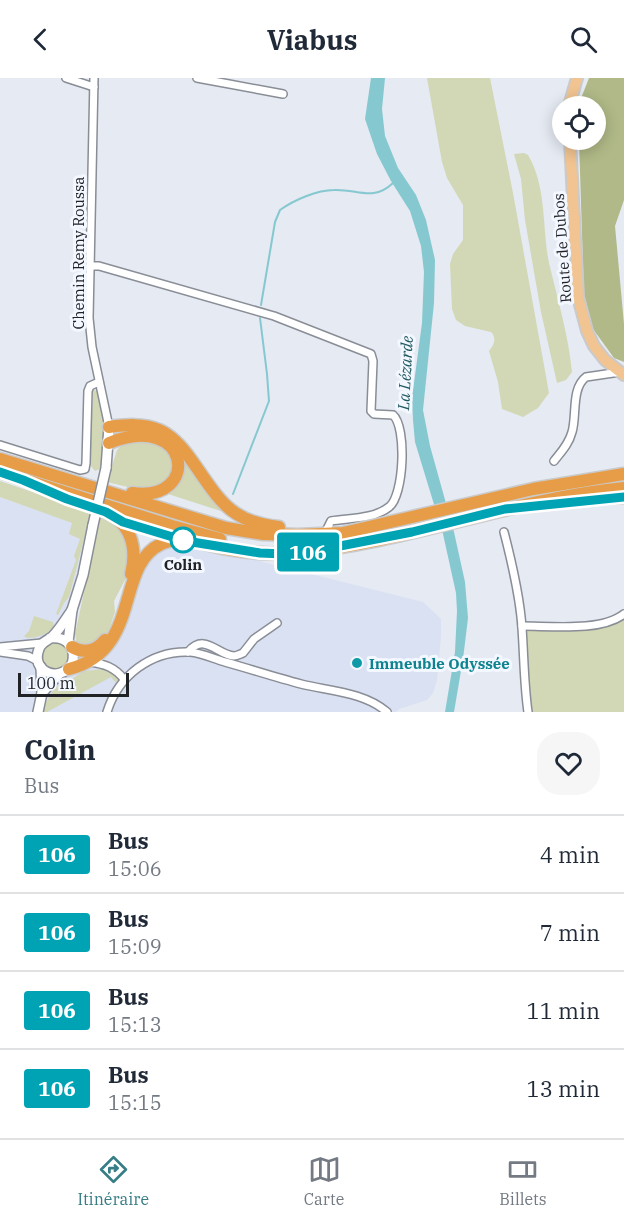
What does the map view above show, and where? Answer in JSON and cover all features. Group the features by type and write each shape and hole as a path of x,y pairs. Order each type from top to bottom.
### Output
{"highway":[{"path":"109,427 148,426 172,437 225,505 242,518 264,526 343,533"},
{"path":"33,469 146,495 163,490 175,478 177,456 172,447 162,439 136,436 109,443"},
{"path":"0,459 226,528 263,534 298,535 343,533 533,489 624,474"},
{"path":"533,489 560,478 624,468"},
{"path":"0,472 213,538 261,547 290,549 340,546"},
{"path":"23,480 67,499 106,512 123,522 131,538 133,566 110,632 103,643 94,650 78,650 70,645"},
{"path":"64,672 100,655 113,637 141,564 152,550 171,540 285,554 412,532 505,509 624,488"},
{"path":"505,509 624,497"}],"main road":[{"path":"572,96 577,78"},
{"name":"Route de Dubos","path":"571,150 578,297 587,331 594,346 605,360 622,374"},
{"path":"42,693 64,672 74,658 70,645 72,610 106,468 109,427"},
{"path":"38,712 42,693 37,653 72,610"},
{"path":"46,641 63,639 70,645"},
{"path":"39,664 49,674 64,672"}],"street":[{"path":"66,78 94,87"},
{"name":"Chemin Remy Roussa","path":"94,78 89,318 109,427"},
{"path":"197,78 283,94"},
{"path":"90,266 99,266 274,316 371,354 373,361 371,411 374,414 393,415 397,418 401,429 401,457 396,498 388,508 379,513 331,521 326,531"},
{"path":"554,461 569,441 573,430 579,387 584,378 622,374"},
{"path":"0,446 85,470 87,391 90,386 99,382"},
{"path":"504,532 513,567 522,626 528,712"},
{"path":"522,626 597,624 605,623 624,614"},
{"path":"188,652 193,646 201,644 232,656 243,653 254,639 277,623"},
{"path":"0,647 46,641"},
{"path":"0,652 28,656 39,664"},
{"path":"107,712 114,692 124,679 146,662 188,652 366,699 387,712"},
{"path":"89,662 110,666 124,679"}],"shaded area":[{"path":"0,497 73,523 86,530 91,537 72,610 42,643 41,667 100,655 147,555 176,543 247,558 423,602 441,619 437,680 433,693 427,700 396,712 0,712"}],"green space":[{"path":"427,78 490,78 549,393 538,408 523,417 502,409 498,382 489,351 494,342 493,334 465,326 456,320 452,309 450,264 453,254 463,240 463,205 447,178 442,162"},
{"path":"589,78 624,78 624,200 615,226 624,324 624,362 614,358 593,329 584,297 579,150 606,150 606,96 582,96"},
{"path":"514,154 528,155 538,180 549,263 570,358 572,372 566,380 557,383 541,312 525,220 521,179"},
{"path":"93,390 98,391 106,439 104,459 100,469 95,471 90,465"},
{"path":"141,440 165,447 172,466 165,484 140,490 107,482 117,450 122,445"},
{"path":"184,458 227,513 168,494 182,478"},
{"path":"0,481 91,512 69,597 58,615 56,614 76,560 74,556 80,539 69,534 72,523 0,497"},
{"path":"101,513 117,524 129,542 127,576 114,601 115,612 108,633 95,646 77,644 75,634"},
{"path":"624,614 624,712 528,712 522,626 589,625"},
{"path":"34,616 53,622 54,626 42,635 27,638 24,636 29,631"},
{"path":"56,642 66,646 70,656 66,666 56,670 46,666 42,656 46,646"},
{"path":"103,669 115,672 118,681 115,682 111,677 47,712 43,712 55,687 84,671"}],"water":[{"path":"371,78 385,78 382,109 385,136 398,168 416,195 426,220 435,260 434,303 423,410 465,582 468,618 454,712 445,712 455,652 456,593 443,534 415,442 413,420 412,398 422,323 424,272 421,246 410,211 377,154 365,119"}],"waterway":[{"path":"261,305 275,222 280,210 299,199 327,190 372,193 386,189 393,183"},
{"path":"233,494 269,401 260,318"}],"bus line":[{"name":"106","path":"0,472 106,512 123,522 186,541 260,553 312,552 412,532 505,509 624,497"}],"place":[{"name":"Colin","path":"183,540"},
{"name":"Immeuble Odyssée","path":"357,663"}],"water label":[{"name":"La Lézarde","path":"405,373"}]}
